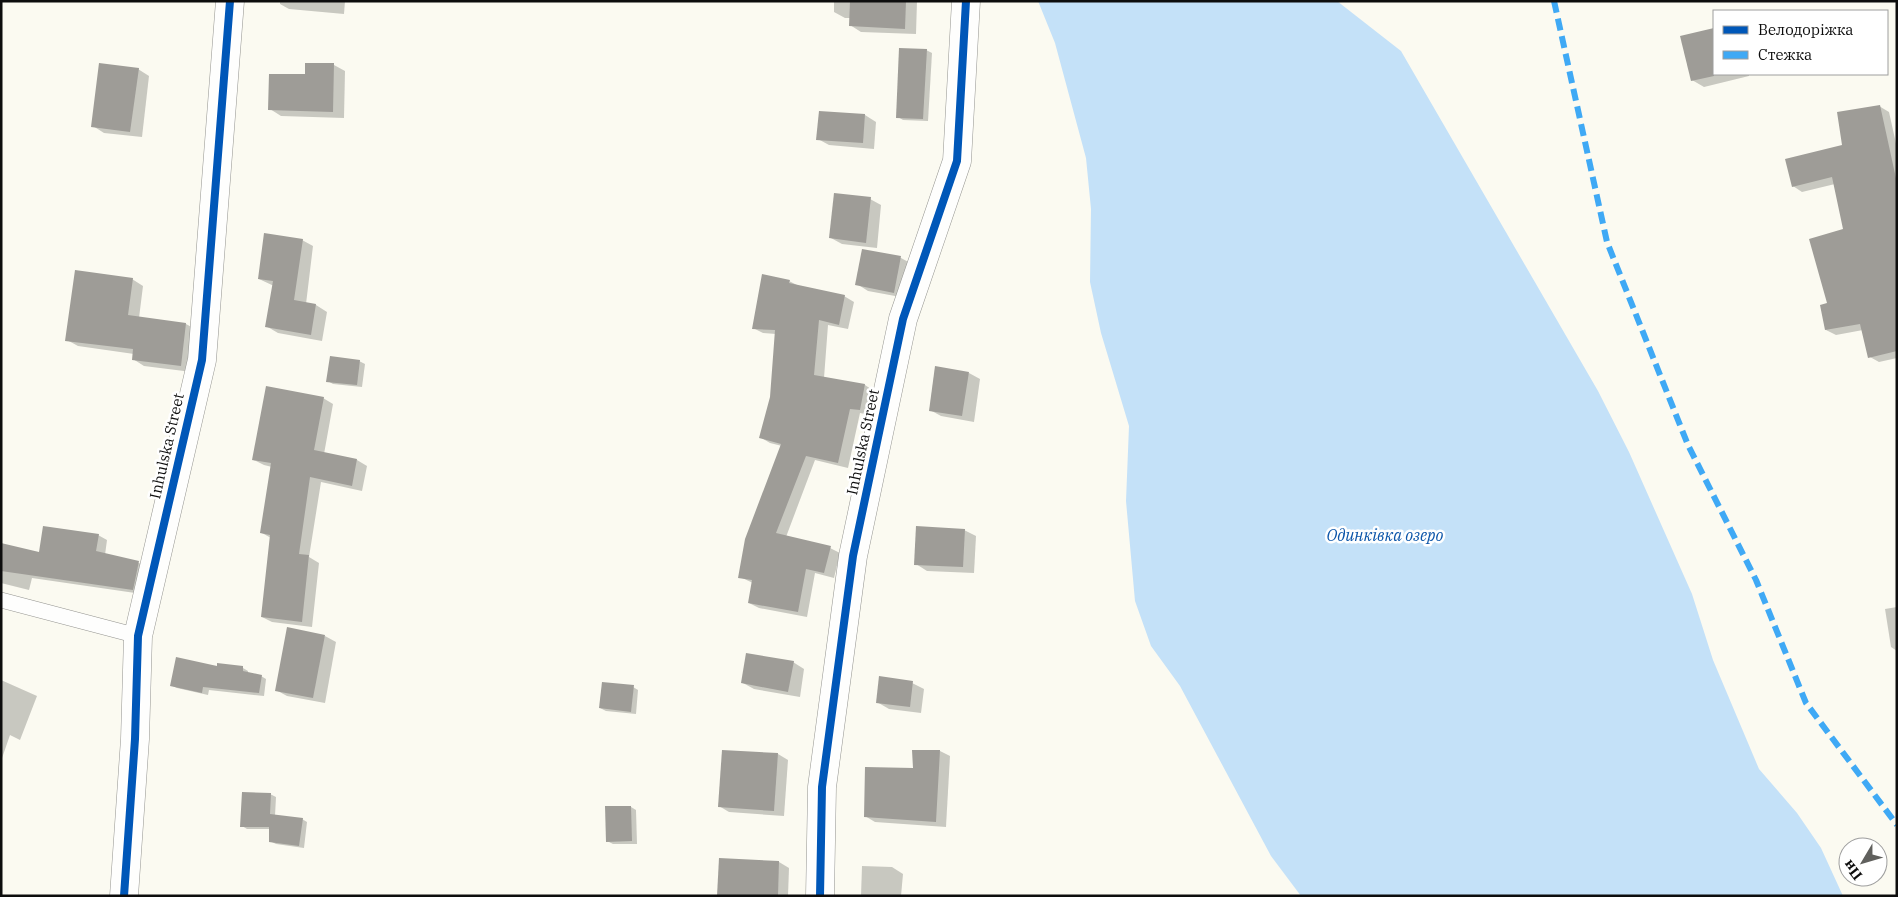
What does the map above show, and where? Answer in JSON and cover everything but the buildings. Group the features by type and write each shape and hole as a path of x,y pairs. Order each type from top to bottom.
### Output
{"street":[{"name":"Inhulska Street","path":"124,896 136,739 138,636 202,360 230,1"},
{"name":"Inhulska Street","path":"820,896 822,787 853,556 903,319 957,161 966,1"}],"lane":[{"path":"1,600 138,636"}],"water":[{"name":"Одинківка озеро","path":"1038,1 1337,1 1401,51 1598,391 1629,452 1692,594 1713,660 1759,769 1797,813 1821,848 1843,896 1301,896 1271,856 1180,686 1151,646 1135,601 1126,501 1129,426 1101,333 1090,282 1091,209 1086,158 1055,43"}],"marked path":[{"path":"1554,1 1607,242 1688,445 1756,580 1806,703 1897,825"}],"cycle path":[{"path":"124,896 135,739 138,636 202,360 230,1"},
{"path":"820,896 822,787 853,556 903,319 957,161 966,1"}]}
